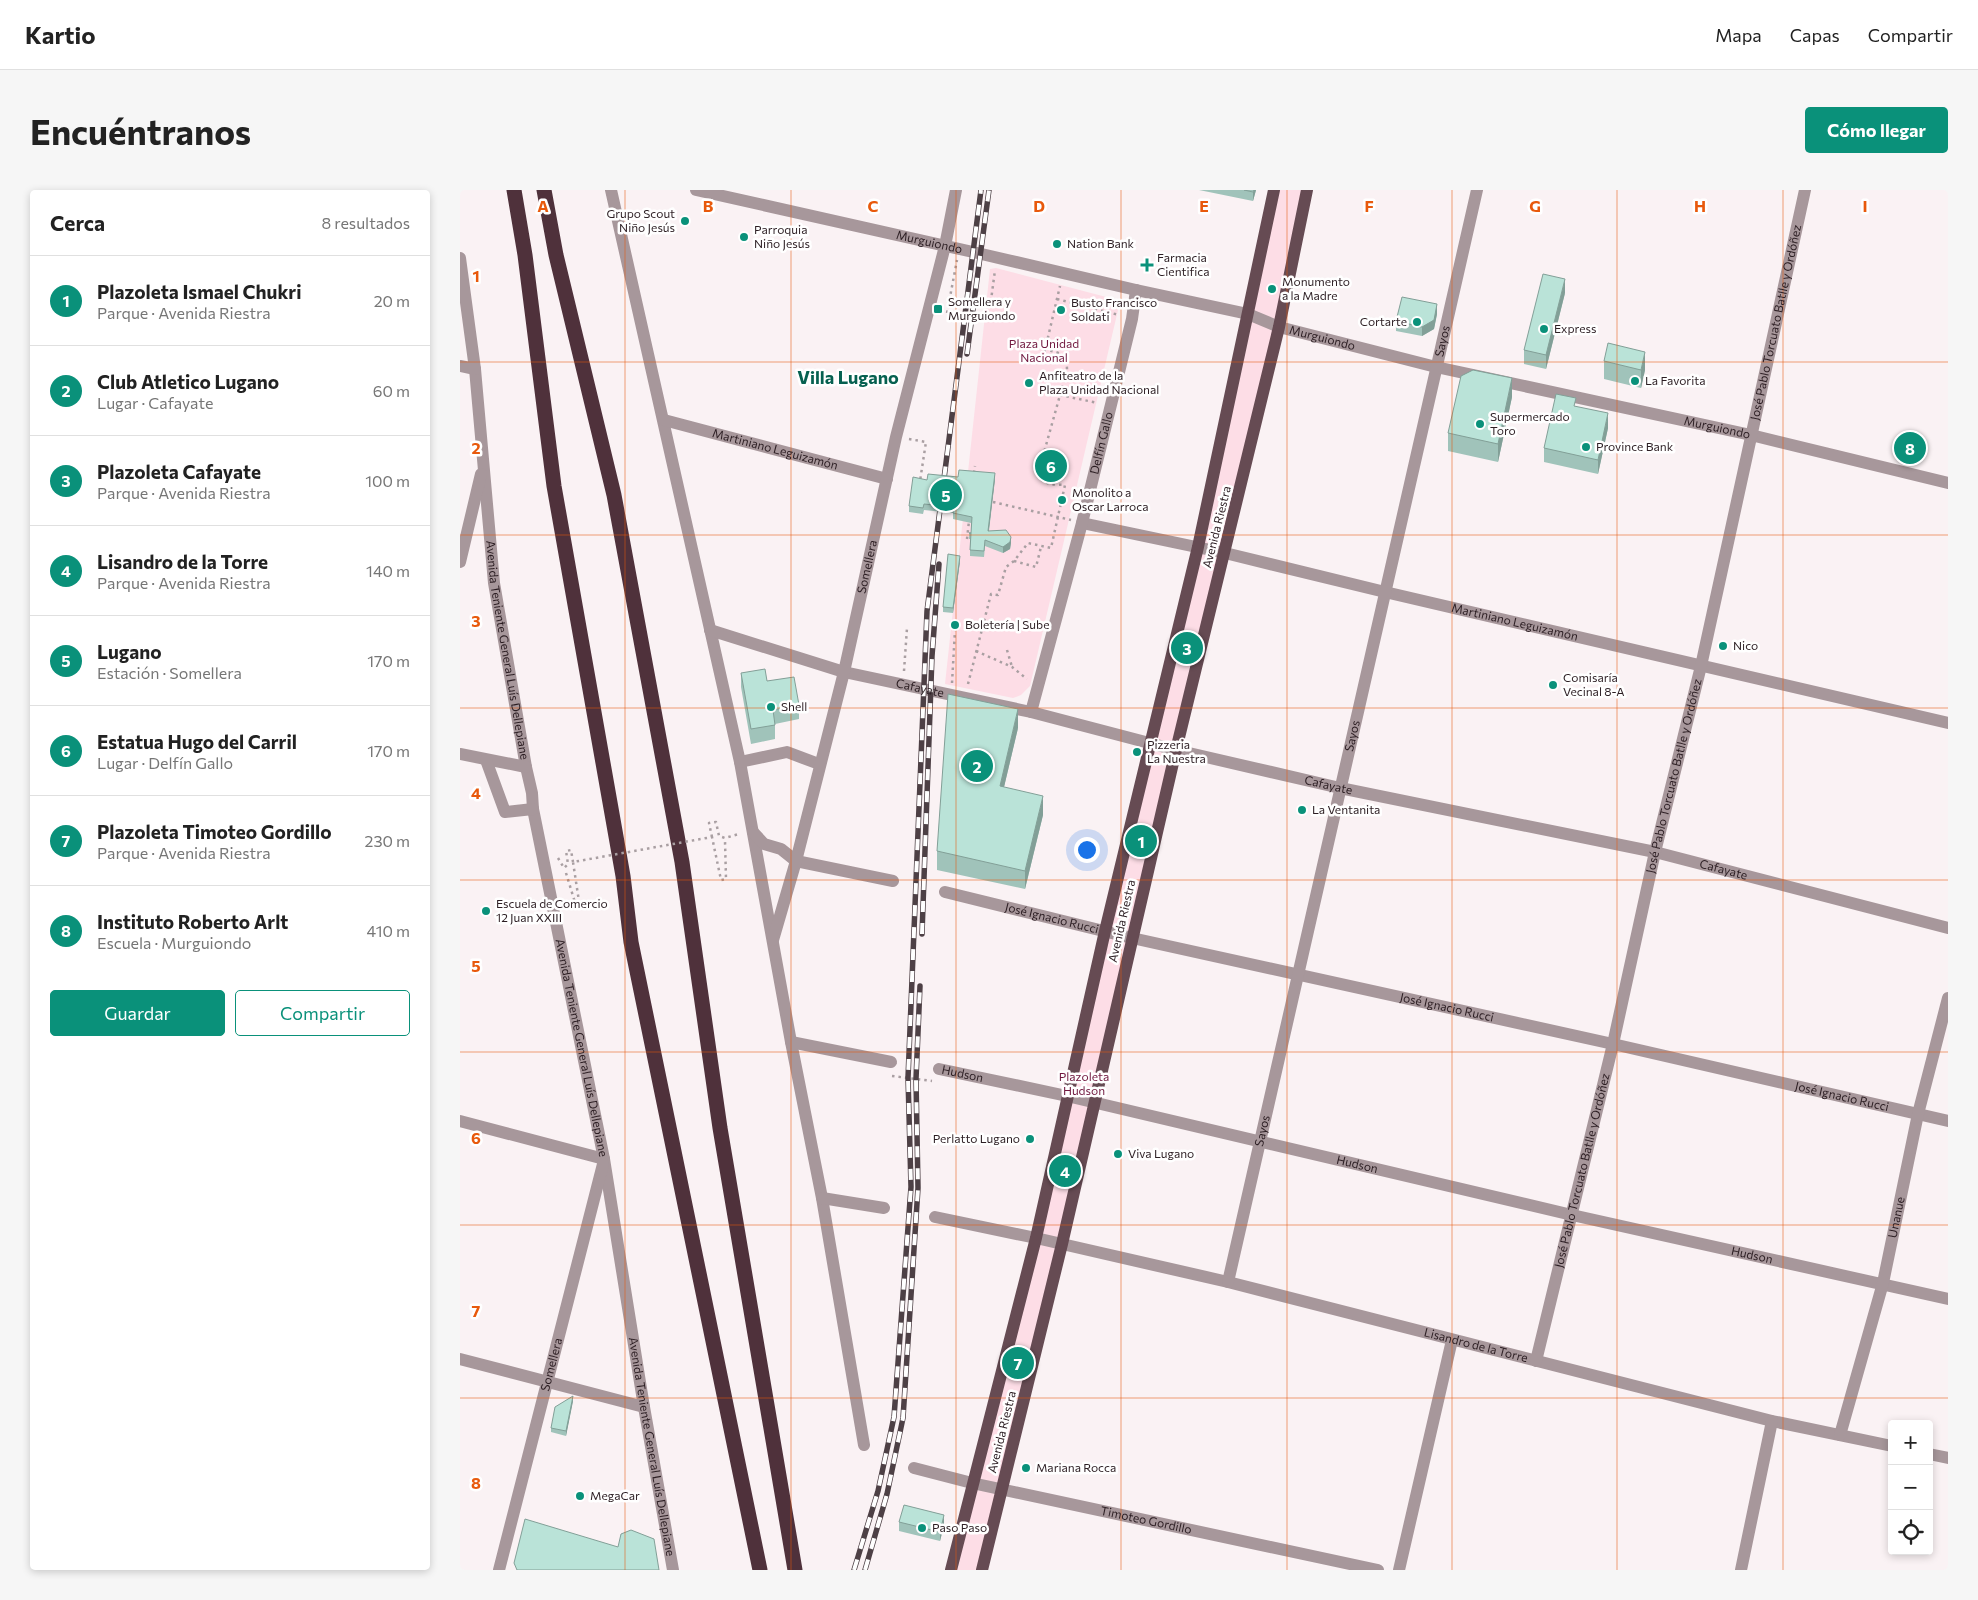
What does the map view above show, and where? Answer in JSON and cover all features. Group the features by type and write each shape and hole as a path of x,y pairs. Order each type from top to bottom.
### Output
{"highway":[{"path":"514,190 525,255 554,486 623,876 630,942 760,1570"},
{"path":"544,190 556,255 614,495 680,853 720,1128 795,1570"}],"main road":[{"name":"Avenida Riestra","path":"951,1570 1036,1238 1067,1096 1198,547 1274,190"},
{"name":"Avenida Riestra","path":"982,1570 1062,1244 1176,750 1279,327 1307,190"}],"street":[{"path":"611,190 740,762 772,942 822,1198 864,1445"},
{"name":"Murguiondo","path":"696,190 1248,314 1279,327 1436,367 1752,435 1948,483"},
{"name":"Somellera","path":"772,942 796,861 819,764 844,672 896,437 945,246 956,190"},
{"name":"Sayos","path":"1228,1282 1477,190"},
{"name":"José Pablo Torcuato Batlle y Ordóñez","path":"1536,1361 1613,1044 1655,852 1701,666 1805,190"},
{"name":"Avenida Teniente General Luís Dellepiane","path":"460,258 475,368 494,583 532,793 532,809 604,1159 644,1407 673,1570"},
{"name":"Delfín Gallo","path":"1031,712 1082,523 1132,319 1136,290"},
{"path":"460,366 475,368"},
{"name":"Martiniano Leguizamón","path":"664,420 887,478"},
{"path":"460,562 484,464"},
{"name":"Martiniano Leguizamón","path":"1082,523 1225,553 1948,723"},
{"name":"Cafayate","path":"710,630 844,672 1031,712 1176,750 1340,788 1655,852 1948,928"},
{"path":"740,762 786,752 819,764"},
{"path":"460,754 526,767"},
{"path":"486,760 505,812 532,809"},
{"path":"752,830 764,844 782,849 796,861 893,881"},
{"name":"José Ignacio Rucci","path":"945,892 1132,938 1613,1044 1948,1121"},
{"name":"Unanue","path":"1840,1435 1883,1283 1918,1114 1948,998"},
{"path":"791,1042 892,1062"},
{"name":"Hudson","path":"939,1069 1067,1096 1094,1104 1260,1141 1572,1215 1948,1298"},
{"path":"460,1121 604,1159"},
{"name":"Somellera","path":"499,1570 604,1159"},
{"path":"822,1198 884,1208"},
{"path":"935,1217 1036,1238"},
{"name":"Lisandro de la Torre","path":"1036,1238 1228,1282 1772,1421 1888,1445"},
{"path":"1399,1570 1452,1340"},
{"path":"460,1359 644,1407"},
{"path":"1741,1570 1772,1421"},
{"path":"1933,1455 1948,1458"},
{"name":"Timoteo Gordillo","path":"914,1468 972,1483 1378,1570"}],"path":[{"path":"947,313 959,249"},
{"path":"990,308 997,258"},
{"path":"965,698 991,594 998,595 1006,567 1014,561 1028,543 1051,548 1065,485 1043,482 1038,474 1067,362 1058,353 1045,350 1064,273"},
{"path":"1057,299 1132,319"},
{"path":"1060,395 1111,406"},
{"path":"896,437 926,442 919,485"},
{"path":"974,475 975,466"},
{"path":"993,502 1082,523"},
{"path":"967,539 970,515"},
{"path":"1014,561 1036,567 1042,546"},
{"path":"904,685 907,628"},
{"path":"951,695 955,630"},
{"path":"1007,650 1012,667"},
{"path":"976,651 1012,667 1038,688"},
{"path":"725,839 726,880 721,880 709,823 716,822 719,836 725,839 752,830"},
{"path":"573,862 712,835"},
{"path":"564,868 577,909 580,908 571,850 566,851 568,864"},
{"name":"Hudson","path":"892,1062 890,1076 937,1082 939,1069"}],"green space":[{"name":"Plazoleta Hudson","path":"1274,190 1307,190 982,1570 951,1570 1036,1238"},
{"name":"Plaza Unidad Nacional","path":"996,268 1110,298 1118,310 1030,686 1021,695 1013,698 945,684 990,269"}],"building":[{"name":"Express","path":"1543,274 1565,279 1546,355 1524,350"},
{"path":"1402,297 1437,304 1434,320 1422,327 1396,321"},
{"path":"1608,343 1645,352 1641,370 1604,361"},
{"name":"Supermercado Toro","path":"1473,370 1512,378 1498,444 1448,433 1461,376"},
{"path":"1556,394 1576,398 1574,406 1608,413 1598,460 1544,448"},
{"path":"959,470 995,473 988,531 1006,530 1011,537 1010,542 1003,547 985,540 984,551 970,550 972,517 953,513 954,507 924,504 923,508 909,506 913,477 927,480 928,474 958,477"},
{"path":"948,554 960,556 953,608 943,607"},
{"name":"Shell","path":"765,669 767,681 794,677 799,705 773,710 775,725 751,729 741,673"},
{"path":"948,694 1018,709 1000,786 1043,796 1025,871 937,851"},
{"path":"573,1396 566,1431 551,1428 555,1407"},
{"path":"904,1505 944,1515 940,1532 899,1522"},
{"path":"525,1519 618,1547 621,1534 631,1530 654,1539 659,1570 517,1570 514,1563"}],"railway":[{"path":"854,1570 878,1491 894,1417 911,1187 908,1078 927,611 981,190"},
{"path":"967,354 989,190"},
{"path":"922,934 932,656 939,564"},
{"path":"865,1570 887,1494 903,1418 918,1188 916,1079 920,986"}],"place":[{"name":"Grupo Scout Niño Jesús","path":"685,221"},
{"name":"Parroquia Niño Jesús","path":"744,237"},
{"name":"Nation Bank","path":"1057,244"},
{"name":"Farmacia Cientifica","path":"1147,265"},
{"name":"Monumento a la Madre","path":"1272,289"},
{"name":"Somellera y Murguiondo","path":"938,309"},
{"name":"Busto Francisco Soldati","path":"1061,310"},
{"name":"Cortarte","path":"1417,322"},
{"name":"Express","path":"1544,329"},
{"name":"La Favorita","path":"1635,381"},
{"name":"Anfiteatro de la Plaza Unidad Nacional","path":"1029,383"},
{"name":"Supermercado Toro","path":"1480,424"},
{"name":"Province Bank","path":"1586,447"},
{"name":"Instituto Roberto Arlt","path":"1910,448"},
{"name":"Estatua Hugo del Carril","path":"1051,466"},
{"name":"Lugano","path":"946,495"},
{"name":"Monolito a Oscar Larroca","path":"1062,500"},
{"name":"Boletería | Sube","path":"955,625"},
{"name":"Nico","path":"1723,646"},
{"name":"Plazoleta Cafayate","path":"1187,648"},
{"name":"Comisaría Vecinal 8-A","path":"1553,685"},
{"name":"Shell","path":"771,707"},
{"name":"Pizzeria La Nuestra","path":"1137,752"},
{"name":"Club Atletico Lugano","path":"977,766"},
{"name":"La Ventanita","path":"1302,810"},
{"name":"Plazoleta Ismael Chukri","path":"1141,841"},
{"name":"Escuela de Comercio 12 Juan XXIII","path":"486,911"},
{"name":"Perlatto Lugano","path":"1030,1139"},
{"name":"Viva Lugano","path":"1118,1154"},
{"name":"Lisandro de la Torre","path":"1065,1171"},
{"name":"Plazoleta Timoteo Gordillo","path":"1018,1363"},
{"name":"Mariana Rocca","path":"1026,1468"},
{"name":"MegaCar","path":"580,1496"},
{"name":"Paso Paso","path":"922,1528"}],"district":[{"name":"Villa Lugano","path":"848,378"}]}
